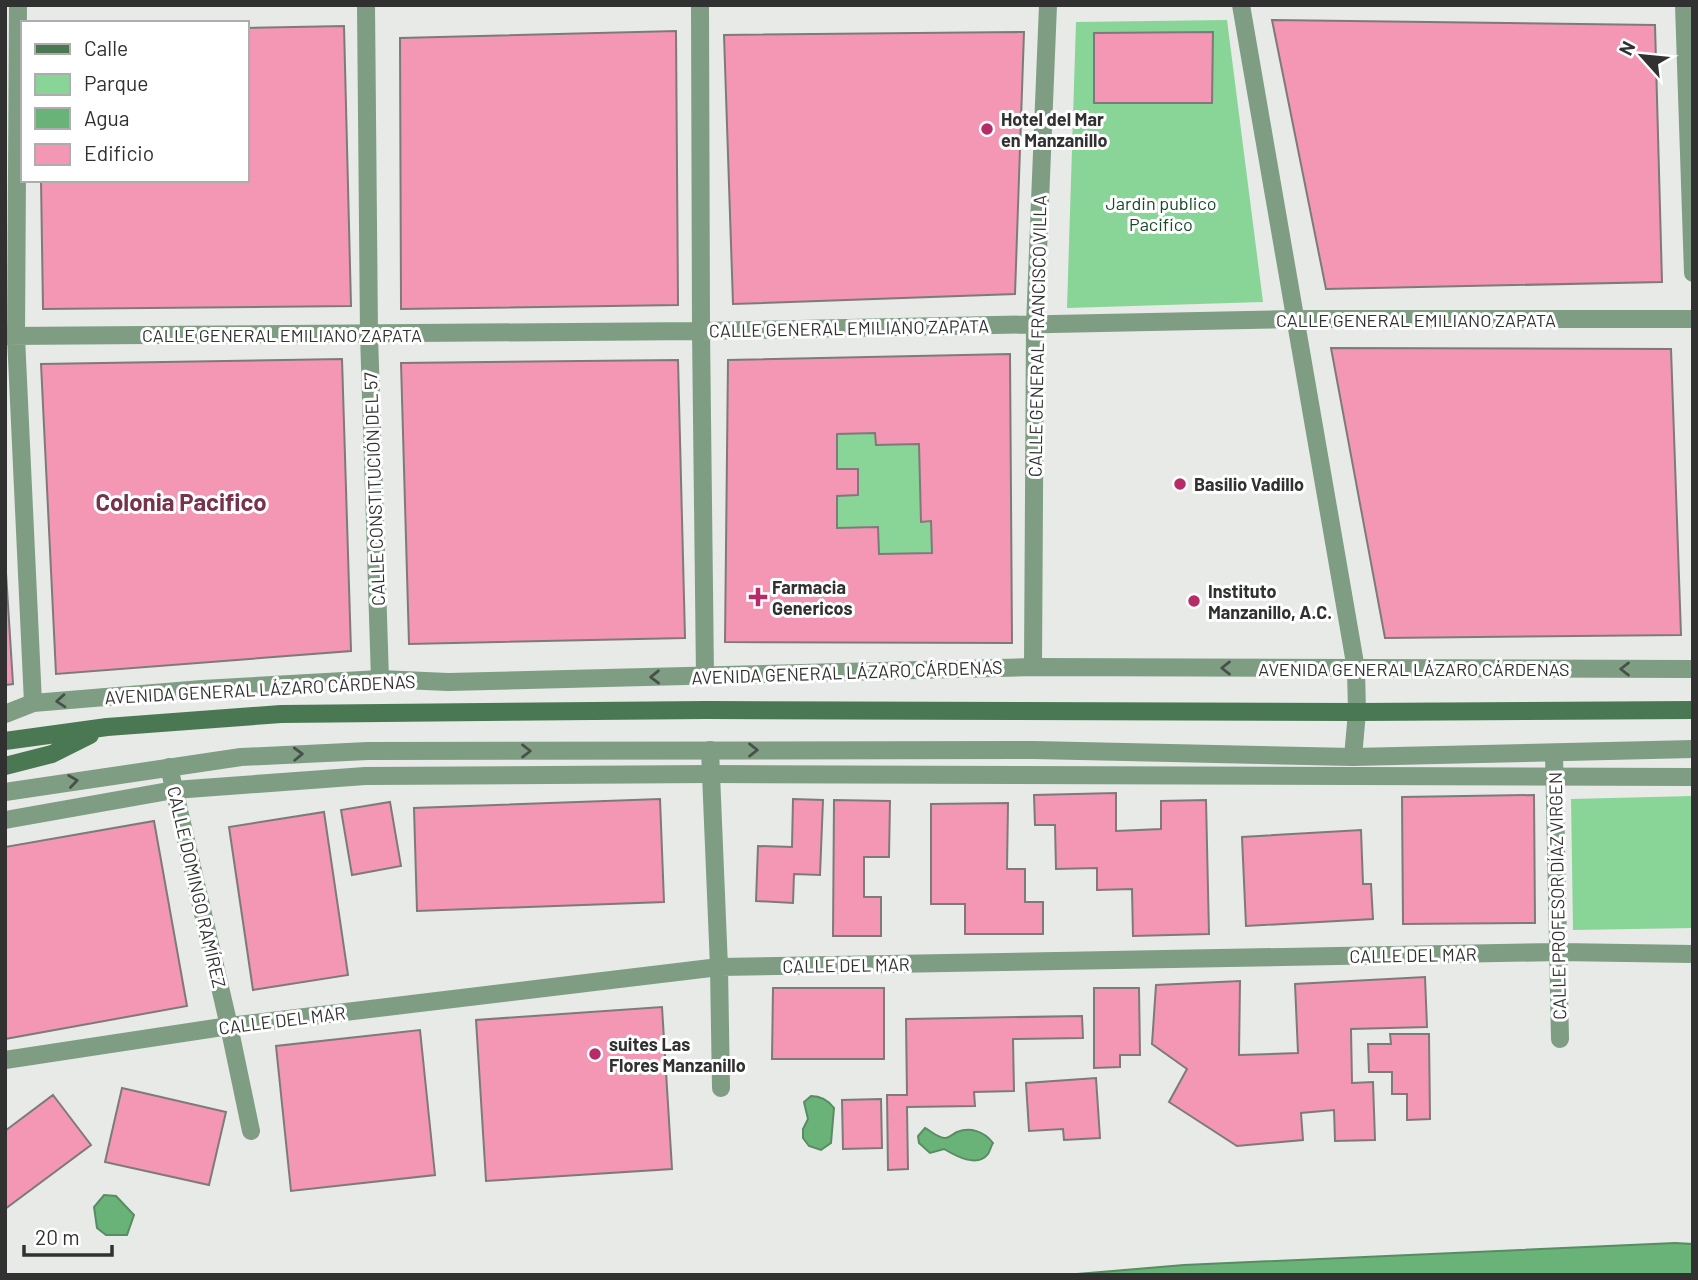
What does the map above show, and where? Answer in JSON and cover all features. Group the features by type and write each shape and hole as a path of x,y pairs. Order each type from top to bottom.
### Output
{"main road":[{"name":"AVENIDA GENERAL LÁZARO CÁRDENAS","path":"5,741 107,727 281,714 692,710 1693,710"},
{"name":"AVENIDA GENERAL LÁZARO CÁRDENAS","path":"5,766 52,754 107,727"}],"street":[{"path":"18,5 11,337 33,703"},
{"name":"CALLE CONSTITUCIÓN DEL 57","path":"366,5 369,335 380,680"},
{"path":"699,5 705,676"},
{"name":"CALLE GENERAL FRANCISCO VILLA","path":"1033,667 1035,325 1048,5"},
{"path":"1241,5 1356,669 1357,712 1353,757"},
{"path":"1684,5 1693,274"},
{"name":"CALLE GENERAL EMILIANO ZAPATA","path":"11,337 701,331 1295,319 1693,319"},
{"name":"AVENIDA GENERAL LÁZARO CÁRDENAS","path":"5,714 33,703 380,680 448,682 1033,667 1693,669"},
{"path":"5,792 241,757 368,751 1034,750 1353,757 1693,749"},
{"path":"710,750 721,1088"},
{"name":"CALLE PROFESOR DÍAZ VIRGEN","path":"1554,753 1560,1039"},
{"name":"CALLE DOMINGO RAMÍREZ","path":"169,767 251,1131"},
{"path":"5,820 174,790 365,776 711,774 1693,778"},
{"name":"CALLE DEL MAR","path":"5,1060 229,1026 719,967 1559,952 1693,954"}],"green space":[{"name":"Jardin publico Pacifico","path":"1227,20 1263,302 1067,308 1076,22"},
{"path":"875,433 876,445 919,444 921,521 931,521 932,553 879,554 878,527 837,528 837,496 858,495 857,469 837,469 837,434"},
{"path":"1693,796 1693,928 1573,930 1571,799"}],"water":[{"path":"811,1096 824,1099 834,1108 831,1143 821,1150 809,1146 803,1138 803,1129 808,1119 804,1102"},
{"path":"925,1128 943,1138 957,1132 977,1131 993,1143 988,1154 978,1160 966,1159 944,1149 930,1153 919,1143 918,1136"},
{"path":"104,1195 116,1196 134,1215 127,1235 106,1235 97,1228 94,1207"},
{"path":"1693,1244 1693,1275 1065,1275 1184,1265"}],"building":[{"path":"1272,20 1655,25 1662,282 1326,289"},
{"path":"344,26 351,306 43,309 41,182 248,182 248,28"},
{"path":"676,31 678,305 401,309 400,38"},
{"path":"1024,32 1015,294 733,304 724,35"},
{"path":"1213,32 1212,103 1094,103 1094,33"},
{"path":"1331,348 1671,349 1681,635 1385,638"},
{"path":"1010,354 1012,643 725,642 728,360","holes":["875,433 876,445 919,444 921,522 931,521 932,553 879,554 878,527 837,528 837,496 858,495 858,469 837,469 837,434"]},
{"path":"342,359 351,651 56,674 41,364"},
{"path":"678,360 685,638 409,644 401,363"},
{"path":"5,557 13,684 5,685"},
{"path":"1116,793 1116,831 1161,829 1161,801 1206,800 1209,934 1133,936 1132,889 1097,890 1097,868 1056,869 1055,825 1035,825 1034,795"},
{"path":"1534,795 1535,923 1403,924 1402,797"},
{"path":"660,799 664,902 417,911 414,808"},
{"path":"793,799 823,800 820,875 794,874 793,903 756,901 758,846 792,847"},
{"path":"834,800 890,801 889,857 864,857 864,897 881,897 881,936 833,936"},
{"path":"390,802 401,866 352,875 341,810"},
{"path":"1008,803 1007,869 1025,869 1025,902 1043,902 1043,934 965,934 965,904 931,904 931,804"},
{"path":"324,812 348,975 253,990 229,827"},
{"path":"154,821 187,1006 5,1039 5,847"},
{"path":"1361,830 1363,884 1371,884 1373,919 1246,926 1242,837"},
{"path":"1425,977 1427,1027 1351,1029 1352,1083 1373,1082 1375,1140 1335,1141 1334,1110 1301,1113 1303,1140 1237,1146 1169,1102 1187,1069 1152,1044 1156,985 1240,981 1239,1055 1298,1053 1295,984"},
{"path":"773,988 884,988 884,1059 772,1059"},
{"path":"1094,988 1139,988 1140,1055 1120,1055 1120,1067 1094,1068"},
{"path":"662,1007 672,1169 486,1181 476,1020"},
{"path":"1082,1016 1083,1038 1013,1039 1014,1091 974,1092 975,1106 907,1107 908,1169 888,1170 887,1095 907,1095 906,1019"},
{"path":"420,1030 435,1175 291,1191 276,1046"},
{"path":"1390,1034 1429,1034 1430,1119 1407,1120 1407,1094 1392,1094 1392,1072 1369,1072 1368,1044 1391,1044"},
{"path":"1096,1078 1100,1138 1064,1140 1063,1129 1029,1131 1026,1083"},
{"path":"122,1088 226,1112 209,1185 105,1162"},
{"path":"53,1095 91,1145 5,1209 5,1131"},
{"path":"881,1099 882,1148 843,1149 842,1100"}],"place":[{"name":"Hotel del Mar en Manzanillo","path":"987,129"},
{"name":"Basilio Vadillo","path":"1180,484"},
{"name":"Farmacia Genericos","path":"758,597"},
{"name":"Instituto Manzanillo, A.C.","path":"1194,601"},
{"name":"suites Las Flores Manzanillo","path":"595,1054"}],"district":[{"name":"Colonia Pacifico","path":"181,501"}]}
